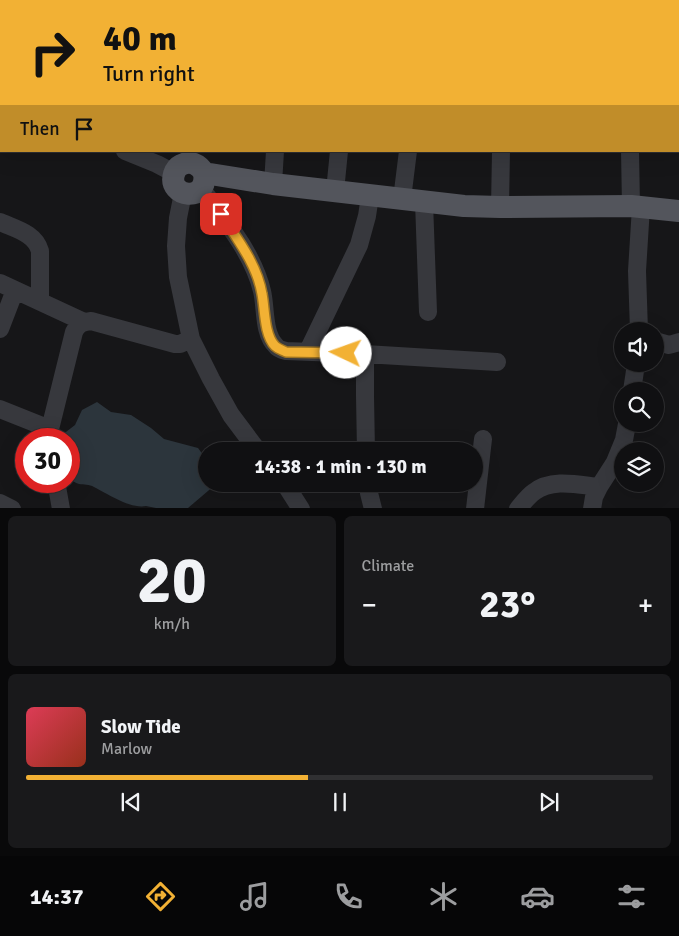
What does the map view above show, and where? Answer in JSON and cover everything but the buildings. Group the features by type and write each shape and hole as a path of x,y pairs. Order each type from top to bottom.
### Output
{"main road":[{"path":"190,170 272,184 464,206 636,207 679,211"}],"street":[{"path":"127,152 157,164 190,170 221,214 254,267 262,293 266,322 272,341 277,348 286,352 308,351 496,362"},
{"path":"272,184 275,152"},
{"path":"335,191 339,152"},
{"path":"408,152 428,312"},
{"path":"500,207 501,152"},
{"path":"630,152 636,207 639,322"},
{"path":"190,170 178,218 176,246 178,277 190,339 231,415 251,442"},
{"path":"308,351 359,245 370,196"},
{"path":"0,222 32,237 38,244 40,251 40,301"},
{"path":"0,329 8,286 84,322"},
{"path":"51,428 74,332 78,325 91,321 175,344 180,344 190,339"},
{"path":"664,344 669,346 679,342"},
{"path":"365,354 366,442"},
{"path":"0,409 38,428"},
{"path":"592,508 599,487 615,462 626,432"},
{"path":"477,508 483,439"},
{"path":"518,508 534,491 552,484 599,487"},
{"path":"290,492 301,508"},
{"path":"369,492 374,508"},
{"path":"58,493 61,508"},
{"path":"0,504 12,508"}],"shaded area":[{"path":"97,402 111,412 131,415 164,439 198,448 198,492 207,492 188,508 156,508 126,503 92,486 80,484 80,428 71,428 75,425 82,410"}],"route":[{"path":"221,214 257,274 268,330 277,348 286,352 346,353"}]}
